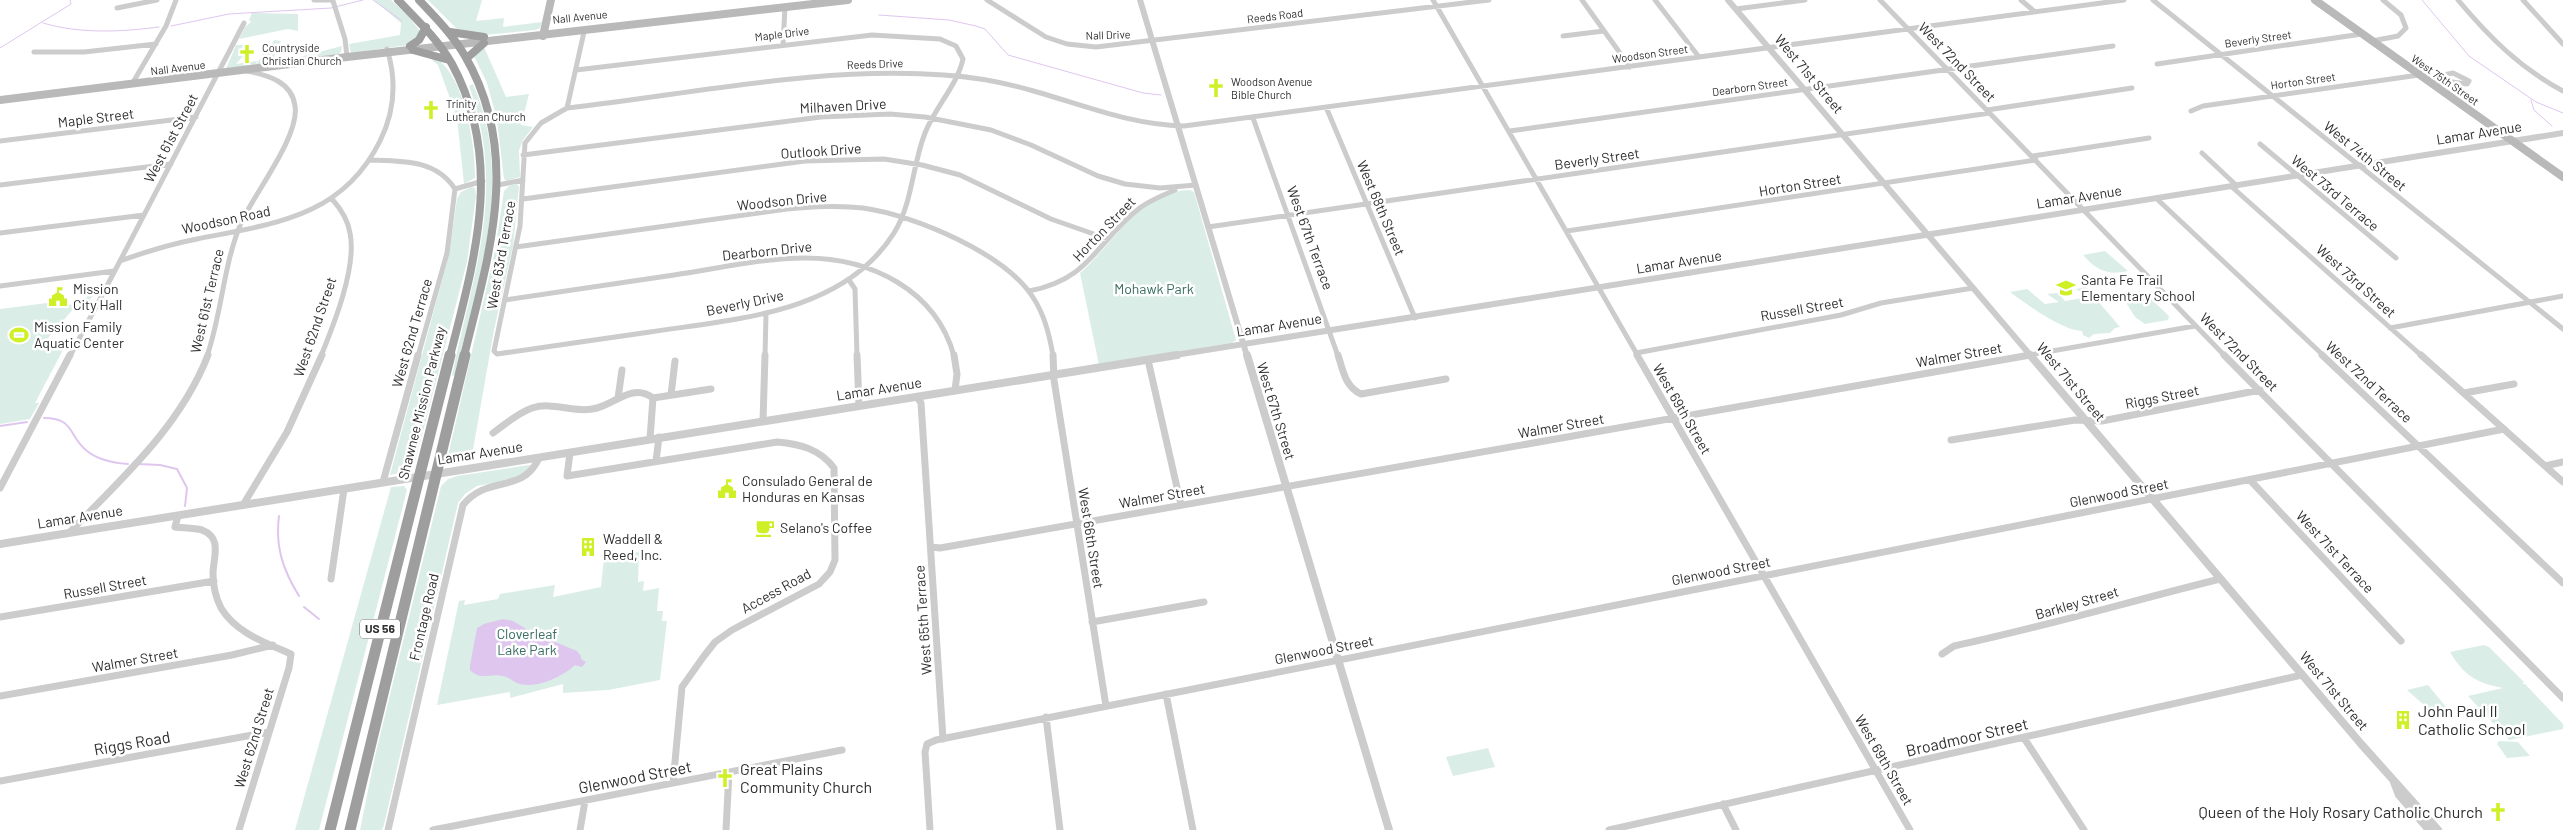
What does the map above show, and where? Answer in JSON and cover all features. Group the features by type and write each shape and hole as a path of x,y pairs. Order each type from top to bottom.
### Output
{"highway":[{"name":"Shawnee Mission Parkway","path":"330,830 473,264 480,222 483,181 475,118 462,82 440,45 426,27 398,0"},
{"name":"US 56","path":"350,830 490,251 498,185 496,152 491,121 479,80 468,58 450,32 419,0"},
{"path":"426,27 412,48 449,60"},
{"path":"450,32 484,40 468,58"}],"main road":[{"path":"544,33 551,0"},
{"name":"Nall Avenue","path":"544,33 584,32 637,23 848,0"},
{"name":"West 75th Street","path":"2315,0 2563,177"},
{"name":"Nall Avenue","path":"0,99 281,68 412,48 544,33 603,24 637,23"}],"street":[{"path":"116,8 157,0"},
{"path":"132,84 172,14 176,0"},
{"path":"314,0 332,3 345,40 347,57"},
{"name":"Nall Drive","path":"987,0 1008,10 1038,33 1057,41 1096,47 1153,42"},
{"name":"West 67th Street","path":"1140,0 1389,830"},
{"name":"West 69th Street","path":"1434,0 1910,830"},
{"name":"Reeds Road","path":"1153,42 1489,0"},
{"path":"1582,0 1630,67"},
{"path":"1655,0 1700,57"},
{"name":"West 71st Street","path":"1728,0 2302,675 2438,830"},
{"path":"1736,9 1805,0"},
{"name":"West 72nd Street","path":"1880,0 2035,158 2195,326 2563,698"},
{"path":"2021,0 2035,12"},
{"name":"Woodson Street","path":"1178,126 1253,118 2124,0"},
{"name":"West 74th Street","path":"2153,0 2563,328"},
{"path":"2372,41 2398,36 2406,28 2405,20 2400,14 2382,0"},
{"path":"2458,0 2504,53 2534,75 2563,91"},
{"path":"2523,0 2563,44"},
{"path":"783,44 785,7"},
{"name":"West 61st Street","path":"114,271 122,260 244,23"},
{"path":"1563,36 1604,31"},
{"path":"567,108 584,32"},
{"name":"Beverly Street","path":"2157,64 2362,34"},
{"name":"Maple Drive","path":"576,70 783,44 872,36 940,39 956,46 963,56 963,63 956,76"},
{"path":"34,52 84,52 156,44"},
{"name":"Dearborn Street","path":"1510,131 2113,46"},
{"path":"332,199 354,181 369,160 386,130 394,101 394,76 388,52"},
{"name":"West 61st Terrace","path":"70,532 170,424 198,380 212,345 238,230 256,192 295,121 296,109 292,96 276,78 242,71"},
{"name":"Reeds Drive","path":"567,108 830,76 899,73 956,76 1018,87 1129,121 1178,126"},
{"path":"2431,83 2444,81 2462,85 2469,81 2459,75 2447,73 2442,78 2444,81"},
{"name":"Horton Street","path":"2191,111 2203,106 2419,75"},
{"name":"Beverly Drive","path":"497,354 766,314 796,305 849,280 886,246 901,224 916,163 931,118 956,76"},
{"name":"Beverly Street","path":"1208,227 1842,134 2132,88"},
{"name":"West 63rd Terrace","path":"497,354 494,351 496,337 516,247 523,199 523,155 525,143 534,130 567,108"},
{"name":"West 68th Street","path":"1326,108 1415,318"},
{"name":"Milhaven Drive","path":"523,155 821,117 885,114 931,118 991,130 1031,145 1098,176 1125,184 1155,188 1196,186"},
{"name":"Maple Street","path":"0,141 196,117"},
{"name":"West 67th Terrace","path":"1253,118 1348,384 1354,391 1371,393 1446,379"},
{"name":"Lamar Avenue","path":"0,544 2563,133"},
{"name":"Horton Street","path":"1567,231 1884,183 2149,138"},
{"name":"West 73rd Terrace","path":"2260,144 2396,258"},
{"name":"West 73rd Street","path":"2202,153 2234,187 2563,482"},
{"name":"Outlook Drive","path":"523,199 828,159 870,158 916,163 967,178 1050,218 1108,239"},
{"path":"369,160 401,161 428,166 444,175 456,189 483,181"},
{"path":"0,185 171,164"},
{"path":"498,185 523,180"},
{"name":"Horton Street","path":"1029,291 1058,284 1073,275 1131,214 1157,196 1196,186"},
{"path":"1155,188 1157,196"},
{"name":"West 62nd Terrace","path":"384,482 447,253 456,189"},
{"name":"Woodson Road","path":"122,260 173,244 282,220 332,199"},
{"name":"West 62nd Street","path":"243,505 299,407 318,365 336,315 349,262 351,237 343,214 332,199"},
{"name":"West 72nd Terrace","path":"2157,199 2563,583"},
{"name":"Woodson Drive","path":"516,247 809,207 855,207 902,218 988,254 1014,274 1029,291 1047,325 1054,375"},
{"path":"0,233 144,215"},
{"name":"Dearborn Drive","path":"505,300 799,258 835,259 865,266 903,284 926,302 938,318 954,354 958,384 955,390"},
{"path":"0,286 114,271"},
{"path":"0,488 114,271"},
{"path":"849,280 855,289 858,406"},
{"name":"Russell Street","path":"1636,353 1713,337 1841,315 1882,304 1973,288"},
{"path":"2390,328 2563,296"},
{"path":"763,421 766,314"},
{"name":"Walmer Street","path":"931,547 940,548 2195,326"},
{"path":"1148,360 1181,505"},
{"path":"671,395 675,361"},
{"path":"618,398 622,370"},
{"name":"West 66th Street","path":"1054,375 1106,706"},
{"path":"2464,394 2514,384"},
{"path":"494,433 520,414 534,408 589,410 618,398 645,393 654,398 711,389"},
{"name":"Riggs Street","path":"1951,440 2075,420 2102,421 2260,390"},
{"name":"West 65th Terrace","path":"917,397 921,403 943,738"},
{"path":"654,398 656,461"},
{"name":"Glenwood Street","path":"943,738 2504,429"},
{"name":"Access Road","path":"570,453 567,476 778,442 791,442 817,450 828,458 834,468 835,560 830,572 819,584 732,630 715,642 704,656 682,687 673,783"},
{"name":"Frontage Road","path":"388,830 463,504 471,494 480,488 525,478 536,469 539,458"},
{"path":"2545,466 2563,462"},
{"name":"West 71st Terrace","path":"2250,480 2401,640"},
{"path":"331,579 344,489"},
{"name":"West 62nd Street","path":"178,516 174,525 176,528 201,530 209,534 214,540 216,549 214,581 219,601 230,620 251,636 290,651 291,656 239,830"},
{"name":"Barkley Street","path":"1942,654 1954,646 2042,627 2099,609 2220,579"},
{"name":"Russell Street","path":"0,617 214,581"},
{"path":"1092,622 1204,602"},
{"name":"Walmer Street","path":"0,696 232,656 273,645"},
{"name":"Broadmoor Street","path":"1609,830 2302,675"},
{"path":"1166,694 1193,830"},
{"path":"1046,717 1060,830"},
{"name":"Riggs Road","path":"0,781 269,732"},
{"path":"930,830 925,752 927,744 943,738"},
{"path":"2024,738 2084,830"},
{"name":"Glenwood Street","path":"433,830 842,750"},
{"path":"726,830 729,772"},
{"name":"West 71st Street","path":"2394,782 2399,795 2428,830"},
{"path":"580,830 585,800"},
{"path":"1723,804 1736,830"}],"green space":[{"path":"374,0 391,0 409,17 420,31 415,41 408,45 351,53 349,44 400,35 401,23"},
{"path":"428,0 482,0 476,21 504,18 503,27 542,22 540,28 535,30 484,35 458,30"},
{"path":"252,13 298,14 298,31 288,29 239,39 245,27 251,22 249,20"},
{"path":"274,40 281,41 272,61 277,61 276,64 226,69 236,45 243,45 238,56 244,55 236,64 257,61 256,65 266,49 275,49 278,46 263,46 272,44"},
{"path":"342,46 341,52 336,56 285,64 288,60"},
{"path":"484,47 506,97 529,94 521,125 533,127 523,140 519,150 520,177 507,181 504,179 497,120 487,83 474,56"},
{"path":"435,58 445,66 454,79 466,112 473,148 475,178 464,184 457,118 438,65 432,60"},
{"path":"473,84 485,120 491,156 492,193 482,267 455,375 452,376 477,266 486,196 485,161 480,124 469,86"},
{"path":"517,184 519,187 513,246 494,330 471,461 453,463 447,460 495,251 504,191 510,185"},
{"path":"471,187 475,188 476,196 467,262 415,462 409,471 390,475 449,254 457,199 461,192"},
{"name":"Mohawk Park","path":"1190,190 1194,192 1236,340 1232,343 1099,365 1080,273 1142,209 1156,199 1172,192"},
{"path":"2105,251 2128,271 2108,272 2093,265 2083,255"},
{"path":"2086,287 2120,327 2115,328 2110,333 2094,334 2089,338 2083,335 2082,331 2074,330 2044,316 2010,292 2027,289 2045,304 2059,302 2047,294 2058,293 2065,301 2089,297 2076,289"},
{"path":"98,290 86,304 75,307 62,322 55,325 46,343 51,342 51,346 64,348 35,403 39,403 30,419 0,424 0,309 63,301 61,306 84,303 88,295 84,295"},
{"path":"2148,296 2169,316 2168,320 2145,324 2135,317 2127,304 2130,300"},
{"path":"531,466 519,478 477,486 465,494 458,503 384,825 382,830 360,830 375,756 441,486 448,479 457,476"},
{"path":"404,486 407,490 319,830 295,830 391,487"},
{"name":"Cloverleaf Lake Park","path":"639,552 638,582 644,581 643,591 659,588 657,611 663,611 662,621 667,621 660,680 608,690 563,693 563,684 510,698 510,692 437,705 459,601 465,600 464,605 498,599 500,594 555,585 553,597 601,587 604,558"},
{"path":"2484,645 2489,647 2524,682 2522,684 2525,684 2563,724 2563,729 2509,740 2468,696 2503,688 2478,681 2466,673 2450,652"},
{"path":"2428,685 2447,709 2432,712 2407,690"},
{"path":"2499,741 2518,742 2530,756 2507,758 2497,744"},
{"path":"1488,748 1495,767 1453,776 1446,757"}],"shaded area":[{"path":"503,619 513,621 533,633 577,651 581,659 586,662 582,667 575,665 556,678 532,685 517,683 499,675 482,676 474,673 470,670 470,665 477,628"}],"waterway":[{"path":"0,48 71,4 70,0"},
{"path":"171,26 229,14 331,8 363,0"},
{"path":"373,0 402,21"},
{"path":"2422,0 2469,56 2536,102 2563,113"},
{"path":"879,15 949,20 976,26 985,29 1008,55 1143,93 1161,95"},
{"path":"43,23 71,29 101,31 159,27"},
{"path":"2531,100 2534,110 2552,126"},
{"path":"44,418 54,419 66,424 81,445 96,457 128,464"},
{"path":"0,426 27,422"},
{"path":"138,464 160,465 177,469 187,488 185,506"},
{"path":"279,516 279,548 289,577 299,596"},
{"path":"304,607 319,619"}],"place":[{"name":"Countryside Christian Church","path":"247,54"},
{"name":"Woodson Avenue Bible Church","path":"1216,88"},
{"name":"Trinity Lutheran Church","path":"431,110"},
{"name":"Santa Fe Trail Elementary School","path":"2066,288"},
{"name":"Mission City Hall","path":"58,297"},
{"name":"Mission Family Aquatic Center","path":"19,335"},
{"name":"Consulado General de Honduras en Kansas","path":"727,489"},
{"name":"Selano's Coffee","path":"765,528"},
{"name":"Waddell & Reed, Inc.","path":"588,547"},
{"name":"John Paul II Catholic School","path":"2403,720"},
{"name":"Great Plains Community Church","path":"725,778"},
{"name":"Queen of the Holy Rosary Catholic Church","path":"2498,812"}]}
